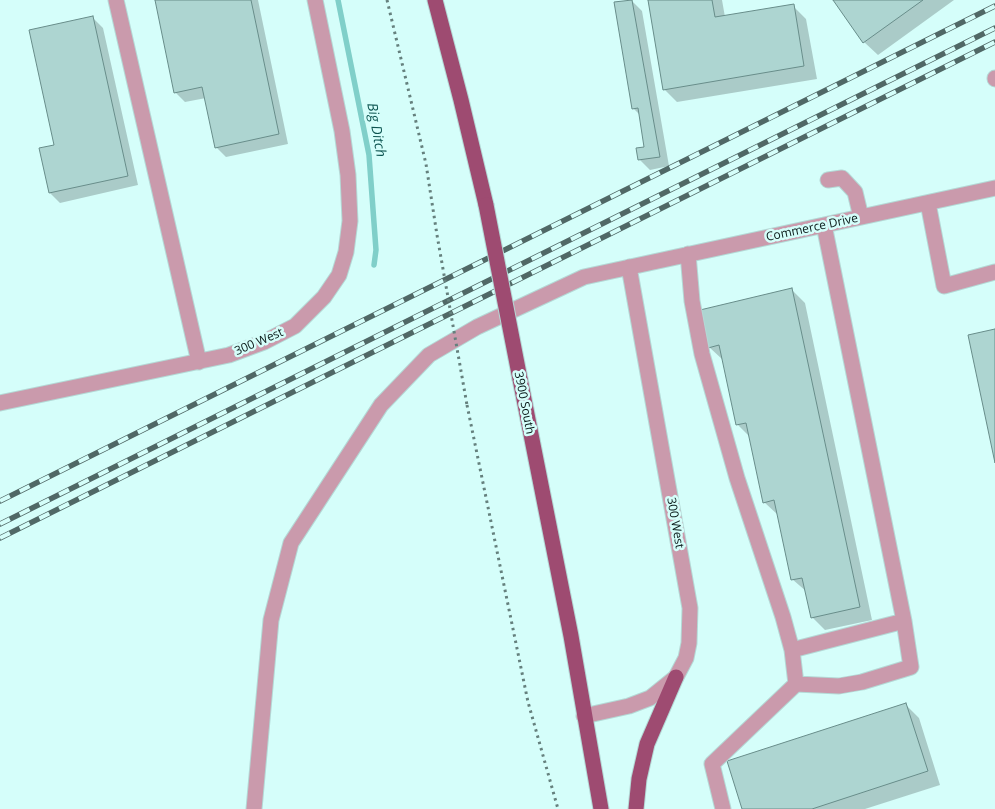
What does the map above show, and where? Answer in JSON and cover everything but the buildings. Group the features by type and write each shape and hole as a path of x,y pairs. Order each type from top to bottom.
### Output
{"main road":[{"name":"3900 South","path":"435,0 464,109 486,205 571,636 601,809"},
{"path":"636,809 639,779 647,744 676,677"}],"street":[{"path":"116,0 199,362"},
{"name":"300 West","path":"0,403 228,355 264,342 295,326 316,307 339,275 346,252 350,221 348,175 315,0"},
{"path":"828,180 842,178 855,192 861,217"},
{"name":"Commerce Drive","path":"254,809 271,620 291,544 381,405 429,354 477,327 584,277 995,188"},
{"path":"928,203 944,286 995,272"},
{"path":"723,809 712,764 796,684 839,686 862,682 911,667 904,621 824,225"},
{"path":"688,254 692,301 702,354 732,460 792,650 796,684"},
{"name":"300 West","path":"584,716 629,706 650,698 676,677 686,658 689,643 690,608 629,267"},
{"path":"792,650 904,621"}],"path":[{"path":"387,0 426,164 467,405 528,702 558,809"}],"waterway":[{"name":"Big Ditch","path":"338,0 369,155 376,250 374,265"}],"railway":[{"path":"0,501 995,6"},
{"path":"0,524 995,28"},
{"path":"0,538 995,42"}]}
